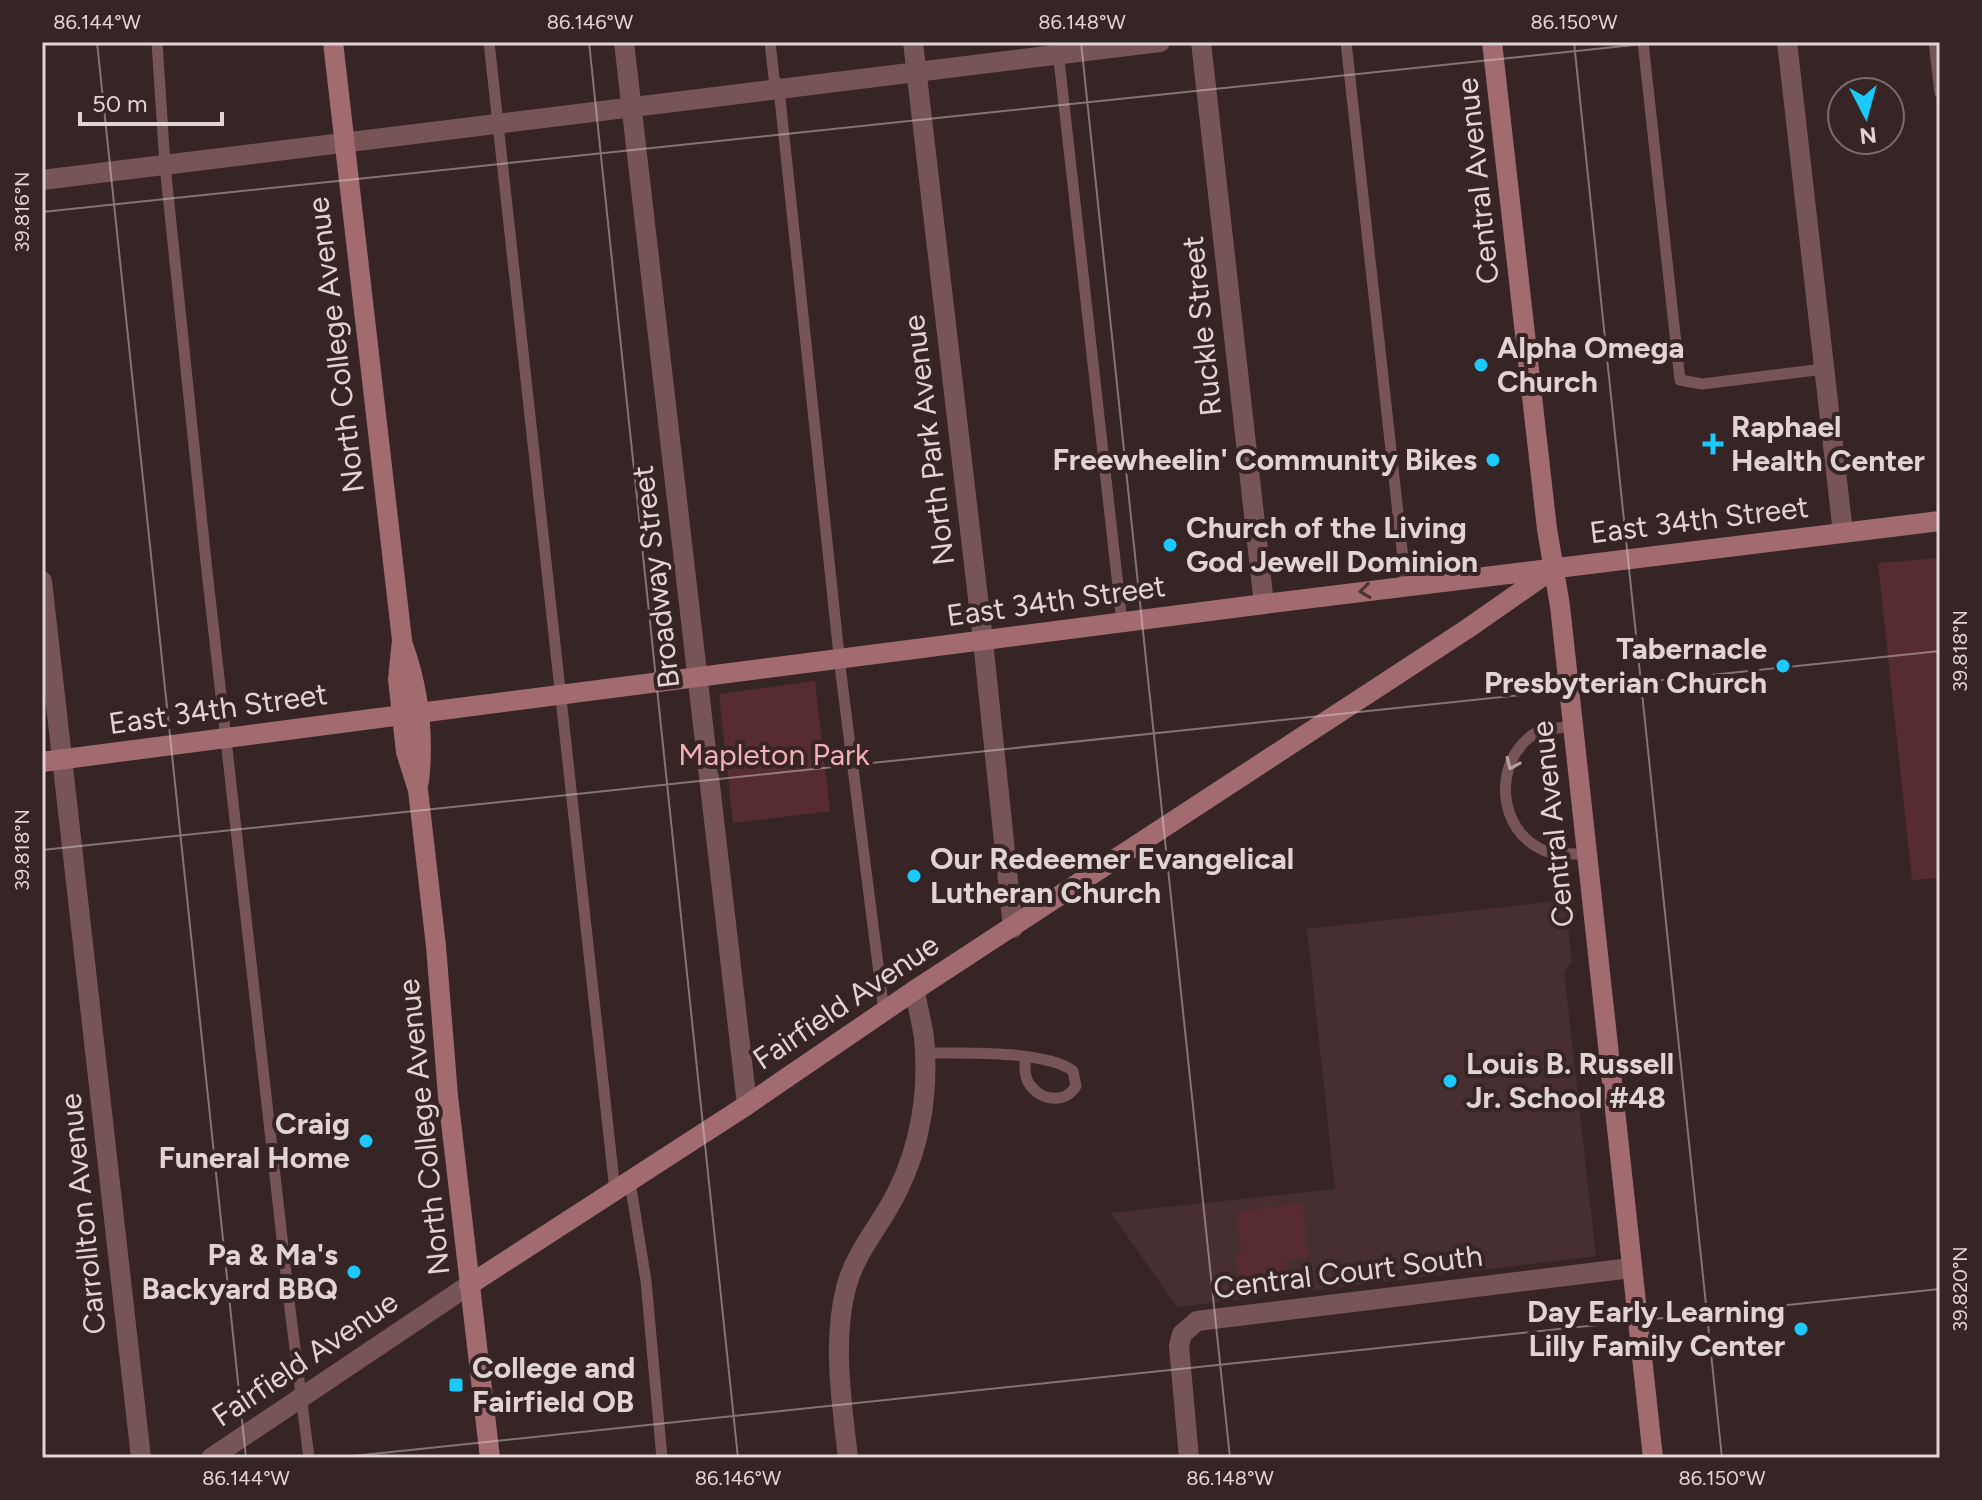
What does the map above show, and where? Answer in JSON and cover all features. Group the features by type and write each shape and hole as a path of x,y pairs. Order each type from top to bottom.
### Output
{"street":[{"name":"North College Avenue","path":"333,42 402,640 398,679 410,714 406,752 418,790 436,946 448,1096 490,1458"},
{"name":"Broadway Street","path":"624,42 747,1105"},
{"name":"North Park Avenue","path":"913,42 1013,928"},
{"path":"42,180 917,72 1058,48 1160,42"},
{"name":"Ruckle Street","path":"1201,42 1264,604"},
{"name":"Central Avenue","path":"1492,42 1573,727 1653,1458"},
{"path":"1787,42 1843,533"},
{"name":"East 34th Street","path":"52,761 1122,622 1940,521"},
{"name":"Fairfield Avenue","path":"211,1458 469,1285 747,1105 915,990 1513,599 1553,569"},
{"name":"Carrollton Avenue","path":"42,581 52,761 141,1458"},
{"path":"848,1458 841,1364 843,1302 853,1266 899,1190 914,1148 923,1104 925,1053 915,990"},
{"name":"Central Court South","path":"1188,1448 1179,1346 1182,1334 1197,1321 1631,1268"}],"lane":[{"path":"157,42 165,165 225,738 309,1458"},
{"path":"489,42 559,696 622,1186 646,1281 662,1458"},
{"path":"770,42 774,78 779,89 840,660 884,1012"},
{"path":"1346,42 1406,586"},
{"path":"1643,42 1680,380 1702,384 1824,369"},
{"path":"1934,42 1940,93"},
{"path":"1058,48 1122,622"},
{"path":"1573,727 1549,729 1531,735 1507,771 1505,793 1509,818 1520,835 1544,850 1587,854"},
{"path":"925,1053 969,1053 1025,1058 1062,1063 1073,1071 1076,1086 1071,1095 1058,1099 1046,1097 1035,1090 1025,1075 1025,1058"}],"shaded area":[{"name":"Louis B. Russell Jr. School #48","path":"1565,900 1572,962 1564,972 1596,1256 1177,1307 1111,1213 1335,1189 1307,929"}],"green space":[{"path":"1940,558 1940,878 1912,880 1878,563"},
{"name":"Mapleton Park","path":"815,681 830,811 733,823 719,694"},
{"path":"1302,1203 1308,1257 1286,1260 1288,1276 1239,1282 1236,1253 1242,1252 1237,1212"}],"place":[{"name":"Alpha Omega Church","path":"1481,365"},
{"name":"Raphael Health Center","path":"1713,444"},
{"name":"Freewheelin' Community Bikes","path":"1493,460"},
{"name":"Church of the Living God Jewell Dominion","path":"1170,545"},
{"name":"Tabernacle Presbyterian Church","path":"1783,666"},
{"name":"Our Redeemer Evangelical Lutheran Church","path":"914,876"},
{"name":"Louis B. Russell Jr. School #48","path":"1450,1081"},
{"name":"Craig Funeral Home","path":"366,1141"},
{"name":"Pa & Ma's Backyard BBQ","path":"354,1272"},
{"name":"Day Early Learning Lilly Family Center","path":"1801,1329"},
{"name":"College and Fairfield OB","path":"456,1385"}]}
